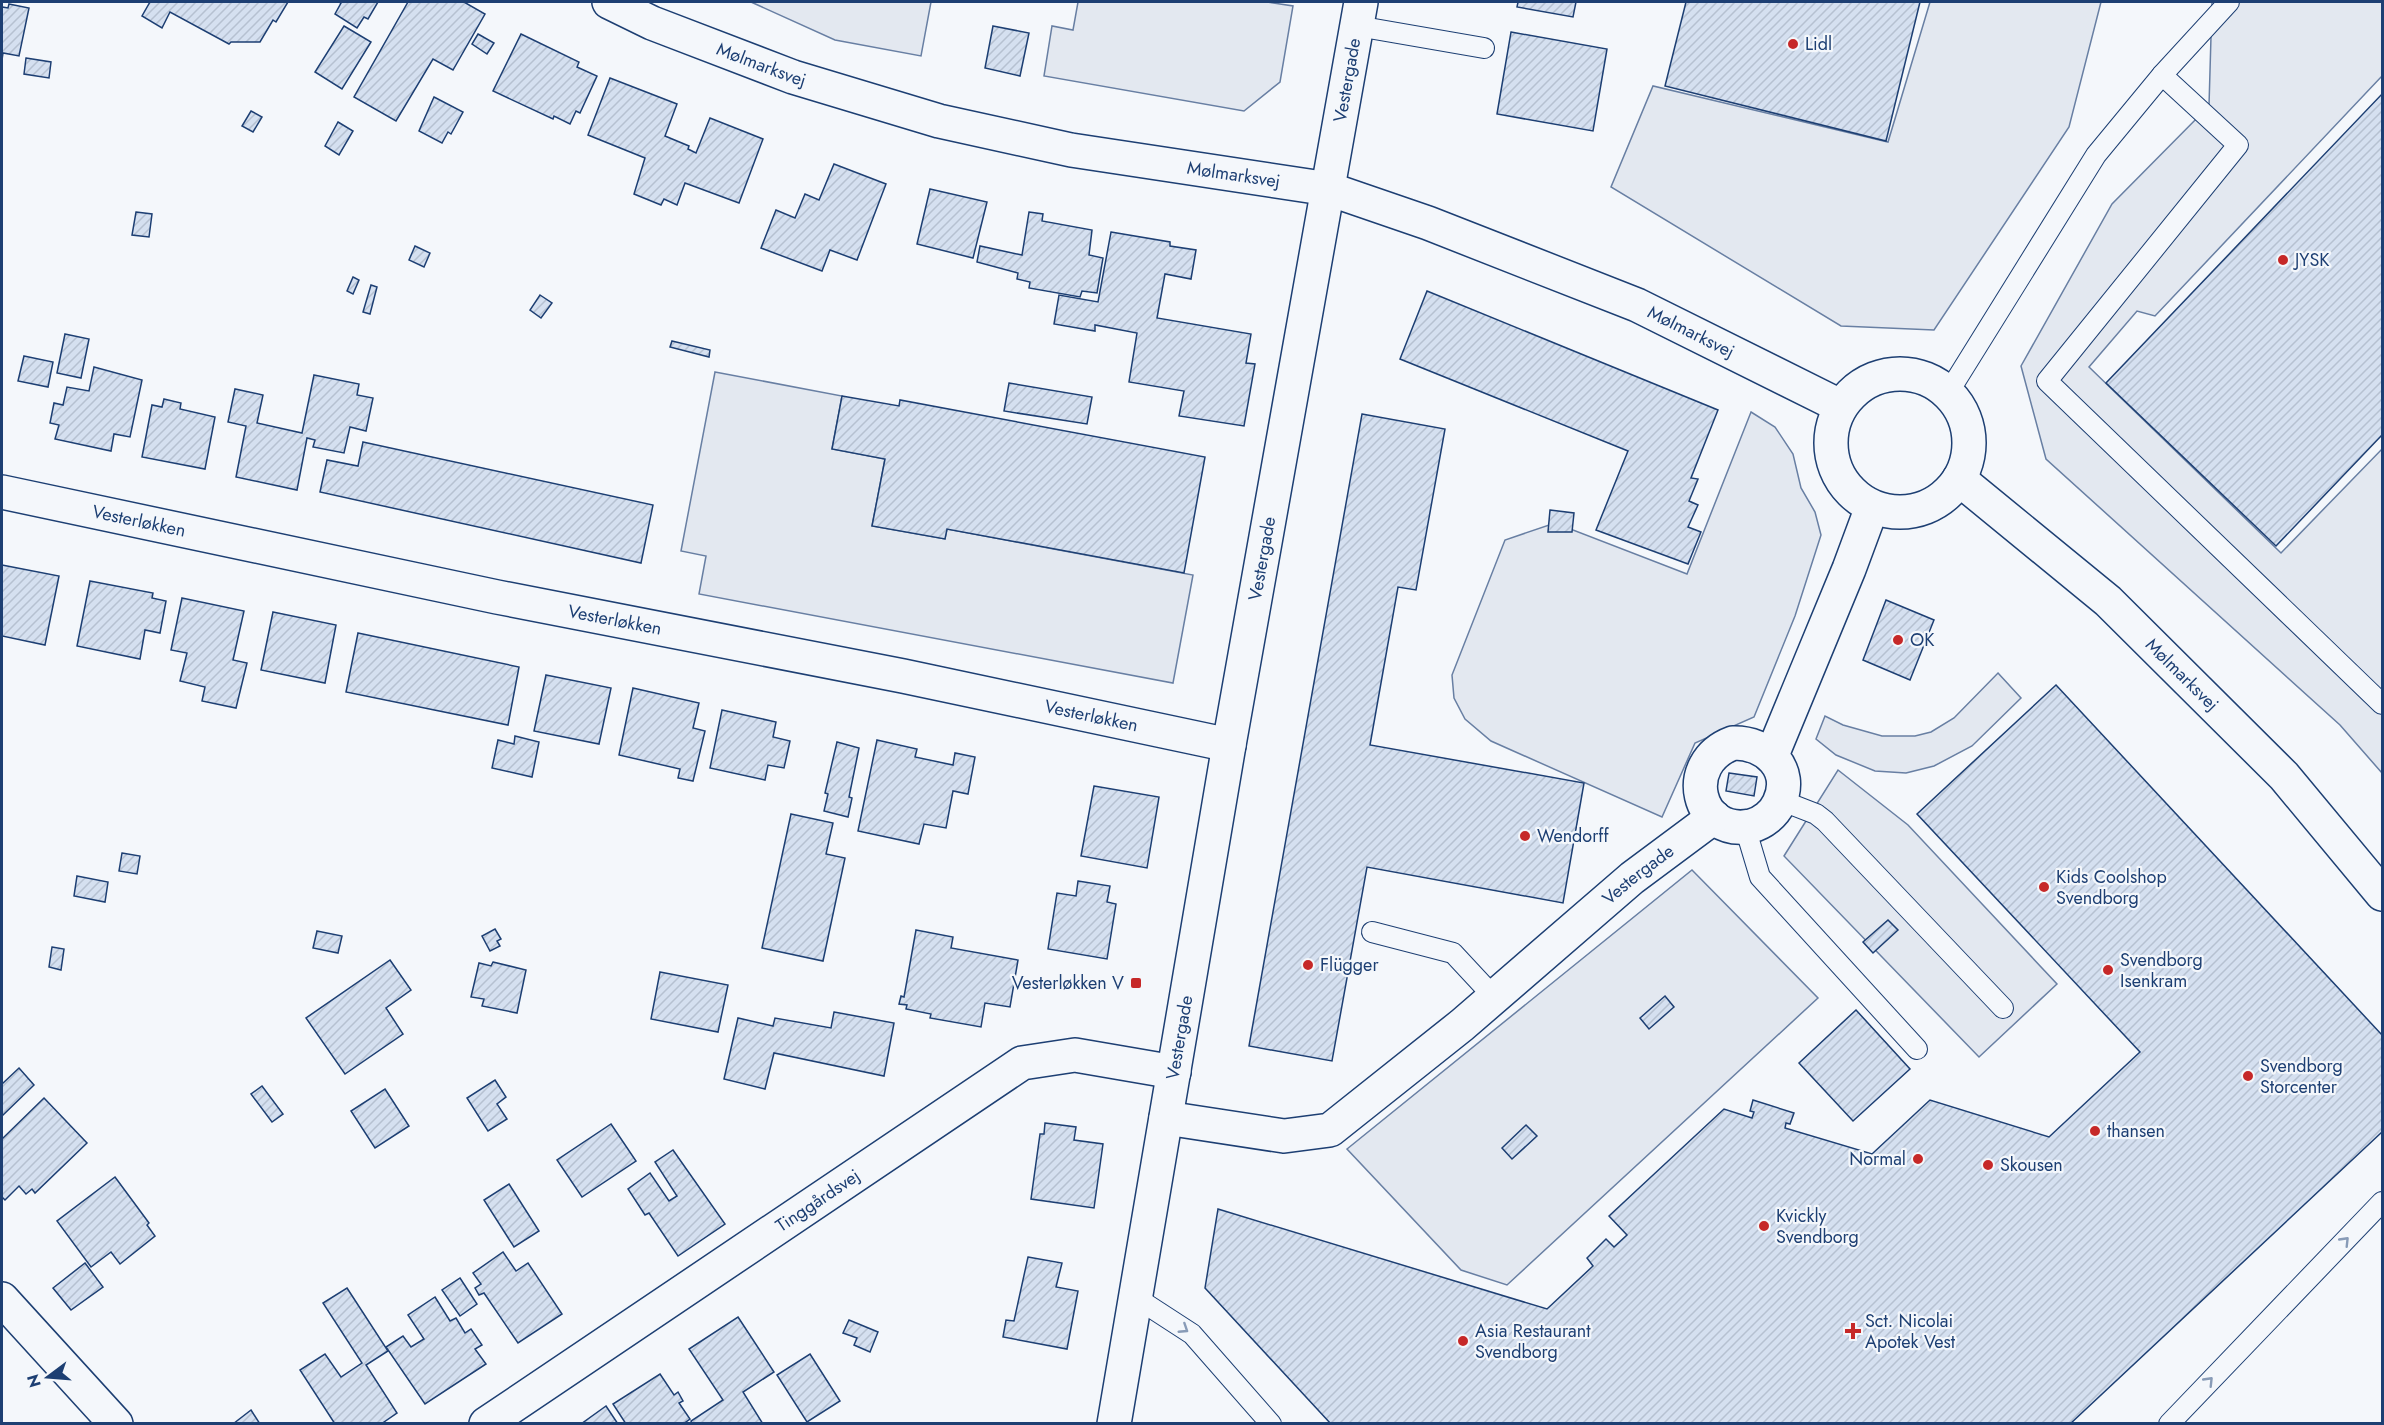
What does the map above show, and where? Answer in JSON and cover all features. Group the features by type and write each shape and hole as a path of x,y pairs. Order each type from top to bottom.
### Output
{"street":[{"name":"Mølmarksvej","path":"609,2 652,23 793,77 939,121 1071,150 1329,189 1428,223 1637,305 1840,406"},
{"name":"Vestergade","path":"1114,1424 1229,745 1359,14"},
{"path":"1890,374 1910,374 1930,380 1948,393 1963,412 1969,434 1968,457 1959,479 1946,495 1930,506 1911,512 1892,512 1872,507 1853,494 1843,481 1831,452 1832,428 1840,406 1854,391 1870,379 1890,374"},
{"name":"Mølmarksvej","path":"1959,479 2108,601 2284,776 2382,894"},
{"name":"Vesterløkken","path":"2,492 497,597 903,676 1229,745"},
{"path":"1772,755 1849,569 1872,507"},
{"path":"1747,743 1772,755 1782,774 1780,800 1768,818 1757,825 1728,827 1714,817 1705,806 1699,780 1711,756 1727,746 1747,743"},
{"name":"Vestergade","path":"1166,1118 1284,1136 1330,1130 1462,1025 1632,878 1714,817"},
{"name":"Tinggårdsvej","path":"486,1424 1022,1063 1075,1055 1174,1072"},
{"path":"2,1299 116,1424"}],"lane":[{"path":"1948,393 2097,155 2162,75 2229,2"},
{"path":"1359,14 1484,48"},
{"path":"2162,75 2238,145 2047,381 2382,704"},
{"path":"1780,800 1816,814 1825,821 2003,1008"},
{"path":"1744,827 1760,877 1917,1049"},
{"path":"1372,932 1453,954 1493,996"},
{"path":"2169,1424 2382,1202"},
{"path":"1135,1297 1192,1334 1271,1424"}],"shaded area":[{"path":"751,2 931,2 921,56 835,40"},
{"path":"1078,2 1267,2 1293,6 1280,82 1244,111 1044,76 1052,26 1073,30"},
{"path":"1930,2 2101,2 2069,127 1934,330 1841,326 1611,187 1653,86 1888,142"},
{"path":"2212,2 2382,2 2382,76 2155,316 2137,311 2089,367 2281,553 2382,449 2382,773 2340,725 2046,459 2021,366 2112,204 2209,106"},
{"path":"715,372 842,396 832,449 885,459 872,526 945,539 947,529 1193,575 1173,683 699,594 706,556 681,551"},
{"path":"1751,412 1775,427 1793,454 1801,488 1815,512 1821,535 1795,616 1754,717 1695,743 1662,817 1491,741 1465,719 1454,698 1452,675 1505,540 1555,523 1687,574"},
{"path":"1998,673 2021,698 1972,746 1934,766 1906,773 1875,771 1836,755 1816,739 1825,716 1843,725 1882,736 1915,736 1931,732 1954,718"},
{"path":"1838,770 1908,825 2057,984 1979,1057 1784,856"},
{"path":"1692,870 1818,998 1507,1285 1461,1270 1347,1149"}],"building":[{"path":"150,2 288,2 276,22 273,20 260,42 231,42 229,44 170,12 162,28 142,16"},
{"path":"339,2 378,2 368,19 364,17 357,28 335,14 341,3"},
{"path":"408,2 464,2 485,14 453,70 433,59 396,121 354,97"},
{"path":"1518,2 1576,2 1573,17 1517,7"},
{"name":"Lidl","path":"1686,2 1920,2 1886,141 1665,86"},
{"path":"9,4 29,8 19,56 3,53 2,60 2,7 8,8"},
{"path":"344,26 371,42 342,89 315,72"},
{"path":"993,26 1029,33 1020,76 985,68"},
{"path":"1511,32 1607,49 1593,131 1497,114"},
{"path":"478,34 494,43 487,54 472,44"},
{"path":"521,34 579,62 577,67 597,76 580,113 576,111 570,124 554,116 553,119 493,91"},
{"path":"26,58 51,62 49,78 24,74"},
{"path":"610,78 677,104 665,136 689,146 688,149 696,153 710,118 763,139 739,203 685,183 677,205 664,199 661,205 634,194 645,158 588,135"},
{"path":"2382,94 2382,435 2276,546 2106,383"},
{"path":"434,97 463,112 451,134 448,132 442,143 419,131"},
{"path":"251,111 262,117 253,132 242,126"},
{"path":"338,122 353,131 339,155 325,146"},
{"path":"834,164 886,184 857,260 830,250 822,271 761,248 776,210 795,218 805,194 819,200"},
{"path":"930,189 987,202 973,258 917,244"},
{"path":"136,212 152,214 149,237 132,235"},
{"path":"1029,212 1043,214 1042,221 1092,230 1089,255 1103,258 1097,293 1082,291 1080,297 1029,288 1030,282 1017,279 1018,273 977,262 980,246 1022,255"},
{"path":"1111,232 1170,242 1170,246 1196,250 1191,279 1165,274 1157,318 1251,334 1246,363 1255,364 1244,426 1179,416 1184,391 1129,382 1137,333 1095,325 1095,331 1054,324 1059,295 1098,302"},
{"path":"415,246 430,253 424,267 409,260"},
{"path":"353,277 359,280 353,294 347,291"},
{"path":"371,285 377,287 370,314 363,312"},
{"path":"1427,291 1718,410 1691,478 1698,479 1689,501 1698,505 1688,527 1701,532 1688,564 1596,530 1628,451 1400,359"},
{"path":"540,295 552,303 541,318 530,310"},
{"path":"65,334 89,339 81,378 57,373"},
{"path":"672,341 710,350 709,357 670,347"},
{"path":"24,356 53,362 48,387 18,381"},
{"path":"94,367 142,380 130,437 114,434 111,451 55,439 59,425 50,423 54,403 63,405 67,387 89,391"},
{"path":"314,375 359,384 357,395 373,398 366,431 350,427 344,453 313,447 315,440 307,438 297,490 236,477 246,426 228,422 235,389 263,395 257,423 302,433"},
{"path":"1009,383 1092,397 1087,424 1004,411"},
{"path":"842,396 899,406 900,400 1205,457 1184,573 947,529 945,539 872,526 885,459 832,449"},
{"path":"164,399 181,403 180,409 215,417 205,469 142,457 152,405 162,407"},
{"path":"1362,414 1445,429 1416,590 1398,587 1370,745 1584,783 1563,903 1367,867 1332,1061 1249,1046"},
{"path":"363,442 653,505 641,563 320,492 327,460 358,466"},
{"path":"1550,510 1574,513 1572,532 1548,532"},
{"path":"2,565 59,576 45,645 2,636"},
{"path":"90,581 153,593 152,598 166,601 160,633 145,630 140,659 77,646"},
{"path":"182,598 244,611 233,660 247,663 236,708 202,701 205,687 180,681 187,653 171,650"},
{"name":"OK","path":"1886,600 1934,620 1910,680 1863,660"},
{"path":"273,612 336,625 325,683 261,670"},
{"path":"358,633 519,667 508,725 346,692"},
{"path":"546,675 611,688 599,744 534,731"},
{"name":"Svendborg Storcenter","path":"2056,685 2382,1035 2382,1132 2070,1424 1331,1424 1205,1288 1218,1209 1547,1309 1593,1266 1587,1258 1606,1239 1614,1247 1627,1235 1609,1216 1724,1109 1752,1118 1754,1112 1750,1111 1753,1100 1794,1113 1790,1124 1786,1123 1785,1128 1872,1154 1930,1100 2049,1137 2140,1052 1917,814"},
{"path":"633,688 699,703 693,728 705,731 693,781 678,778 680,769 619,755"},
{"path":"722,710 776,722 773,737 790,741 784,768 768,765 765,780 710,768"},
{"path":"515,736 539,742 532,777 492,768 498,740 514,744"},
{"path":"877,740 917,749 915,757 953,765 955,753 975,757 968,794 953,791 946,828 924,824 919,844 858,831"},
{"path":"837,742 859,748 849,797 852,798 848,817 824,811 828,794 825,793"},
{"path":"1729,773 1757,777 1754,796 1726,791"},
{"path":"1094,786 1159,797 1147,868 1081,856"},
{"path":"791,814 833,823 826,854 845,858 823,961 762,948"},
{"path":"122,853 140,856 137,874 119,871"},
{"path":"77,876 108,882 105,902 74,896"},
{"path":"1078,881 1110,886 1107,902 1116,904 1107,959 1048,949 1057,893 1076,896"},
{"path":"1888,920 1898,930 1873,953 1863,942"},
{"path":"495,929 501,939 497,941 500,946 490,951 482,936"},
{"path":"916,930 953,937 951,948 1018,960 1010,1007 985,1003 981,1027 930,1018 931,1014 906,1009 907,1005 899,1004 901,996 904,997"},
{"path":"317,931 342,936 338,953 313,948"},
{"path":"52,947 64,949 61,970 49,967"},
{"path":"390,960 411,990 386,1008 403,1034 345,1074 306,1018"},
{"path":"493,962 526,970 517,1013 482,1006 484,999 471,997 479,963 491,966"},
{"path":"660,972 728,985 718,1032 651,1019"},
{"path":"1665,996 1674,1007 1649,1029 1640,1018"},
{"path":"1856,1010 1910,1069 1853,1121 1799,1063"},
{"path":"834,1012 894,1023 884,1076 774,1053 765,1089 724,1079 738,1018 773,1026 775,1018 831,1028"},
{"path":"19,1068 34,1085 2,1116 2,1084"},
{"path":"495,1080 506,1097 497,1104 507,1119 488,1131 467,1098"},
{"path":"262,1086 283,1114 272,1122 251,1094"},
{"path":"385,1089 409,1126 375,1148 351,1111"},
{"path":"44,1098 87,1143 35,1193 32,1189 26,1194 19,1186 5,1200 2,1197 2,1139"},
{"path":"1045,1123 1076,1127 1074,1140 1103,1144 1094,1208 1031,1199 1040,1134 1044,1134"},
{"path":"611,1124 636,1161 582,1197 557,1160"},
{"path":"1526,1125 1537,1136 1512,1159 1502,1148"},
{"path":"673,1150 725,1224 678,1256 649,1213 645,1215 628,1189 650,1173 669,1201 677,1196 655,1162"},
{"path":"115,1177 149,1223 147,1225 155,1236 120,1264 111,1252 91,1267 57,1221"},
{"path":"509,1184 539,1231 514,1247 484,1200"},
{"path":"503,1252 516,1271 528,1263 562,1314 518,1343 484,1293 479,1295 475,1288 481,1284 473,1273"},
{"path":"1028,1257 1062,1263 1056,1287 1078,1291 1067,1349 1003,1337 1006,1320 1014,1321"},
{"path":"85,1263 103,1287 71,1310 53,1288"},
{"path":"460,1278 477,1304 460,1316 442,1290"},
{"path":"347,1288 388,1351 366,1365 397,1413 381,1424 335,1424 300,1370 325,1354 341,1377 362,1363 323,1303"},
{"path":"435,1297 450,1321 456,1318 465,1333 471,1329 482,1345 475,1349 486,1364 425,1404 386,1347 403,1336 411,1347 424,1339 408,1315"},
{"path":"738,1317 774,1372 743,1392 763,1424 692,1424 691,1421 723,1400 689,1349"},
{"path":"849,1320 878,1332 870,1352 854,1345 857,1338 843,1333"},
{"path":"810,1354 840,1401 807,1422 777,1375"},
{"path":"660,1374 674,1395 678,1392 683,1401 679,1403 690,1419 683,1424 626,1424 613,1404"},
{"path":"606,1406 618,1424 581,1424"},
{"path":"251,1410 260,1424 233,1424"}],"place":[{"name":"Lidl","path":"1793,44"},
{"name":"JYSK","path":"2283,260"},
{"name":"OK","path":"1898,640"},
{"name":"Wendorff","path":"1525,836"},
{"name":"Kids Coolshop Svendborg","path":"2044,887"},
{"name":"Flügger","path":"1308,965"},
{"name":"Svendborg Isenkram","path":"2108,970"},
{"name":"Vesterløkken V","path":"1136,983"},
{"name":"Svendborg Storcenter","path":"2248,1076"},
{"name":"thansen","path":"2095,1131"},
{"name":"Normal","path":"1918,1159"},
{"name":"Skousen","path":"1988,1165"},
{"name":"Kvickly Svendborg","path":"1764,1226"},
{"name":"Sct. Nicolai Apotek Vest","path":"1853,1331"},
{"name":"Asia Restaurant Svendborg","path":"1463,1341"}]}
